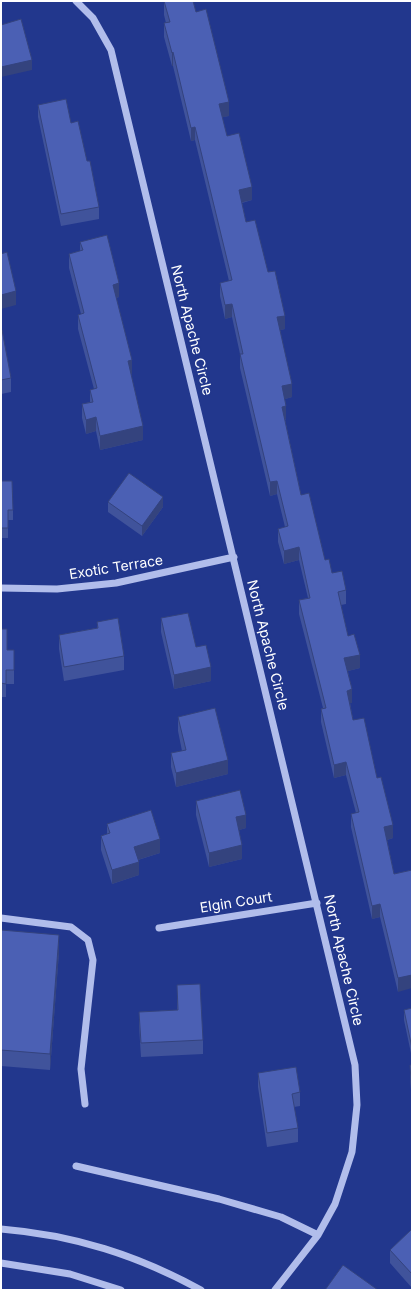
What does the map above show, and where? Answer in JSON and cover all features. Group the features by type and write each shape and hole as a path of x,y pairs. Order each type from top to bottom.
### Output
{"street":[{"name":"North Apache Circle","path":"76,1 93,18 111,50 355,1065 357,1105 352,1152 335,1204 318,1235 275,1290"},
{"name":"Exotic Terrace","path":"1,588 57,589 116,583 234,557"},
{"name":"Elgin Court","path":"159,928 317,903"},
{"path":"1,918 71,927 88,940 93,960 81,1069 85,1104"},
{"path":"76,1166 219,1198 281,1217 318,1235"},
{"path":"1,1229 39,1232 100,1247 138,1259 201,1290"},
{"path":"1,1263 70,1274 121,1290"}],"building":[{"path":"164,1 193,1 196,12 206,9 229,102 219,104 227,136 239,133 252,187 239,190 246,222 255,220 268,272 275,271 285,316 277,317 292,384 282,386 286,406 282,407 301,495 309,493 325,560 329,559 332,573 342,571 346,590 338,592 348,636 354,634 360,655 344,658 352,689 347,691 353,720 364,718 377,778 381,777 393,825 384,827 394,874 412,870 412,975 398,978 380,904 372,906 351,814 359,812 346,762 334,765 321,709 326,708 299,600 310,598 299,547 284,551 278,529 288,526 277,481 270,482 240,354 243,354 232,304 225,305 220,283 232,280 195,127 191,128 173,52 172,53 164,23 170,22"},
{"path":"21,19 32,60 1,67 1,25"},
{"path":"66,99 71,123 78,121 87,161 90,161 99,207 61,214 38,105"},
{"path":"107,235 119,283 113,285 132,360 128,361 143,426 100,436 96,417 86,420 82,404 93,402 90,390 97,388 78,315 84,313 69,254 83,250 80,242"},
{"path":"7,252 16,291 1,295 1,254"},
{"path":"1,330 11,378 1,380"},
{"path":"129,473 163,497 142,526 108,502"},
{"path":"1,481 12,481 13,510 8,510 8,528 1,528"},
{"path":"188,613 196,647 206,645 211,667 174,675 161,618"},
{"path":"118,618 124,656 64,667 59,635 98,628 97,622"},
{"path":"1,629 7,629 7,650 14,650 14,670 6,670 6,684 1,683"},
{"path":"215,708 228,760 176,773 171,753 186,750 178,717"},
{"path":"240,790 246,815 236,817 242,845 209,853 196,801"},
{"path":"151,810 160,839 134,847 139,862 112,870 101,836 110,833 107,824"},
{"path":"1,930 59,935 50,1054 1,1050"},
{"path":"200,984 203,1040 141,1043 139,1012 178,1010 177,985"},
{"path":"412,1008 412,1048 404,1010"},
{"path":"410,1065 412,1065 412,1096"},
{"path":"296,1067 300,1092 292,1094 298,1128 267,1133 258,1073"},
{"path":"412,1229 412,1274 390,1250"},
{"path":"343,1265 378,1290 325,1290"}]}
